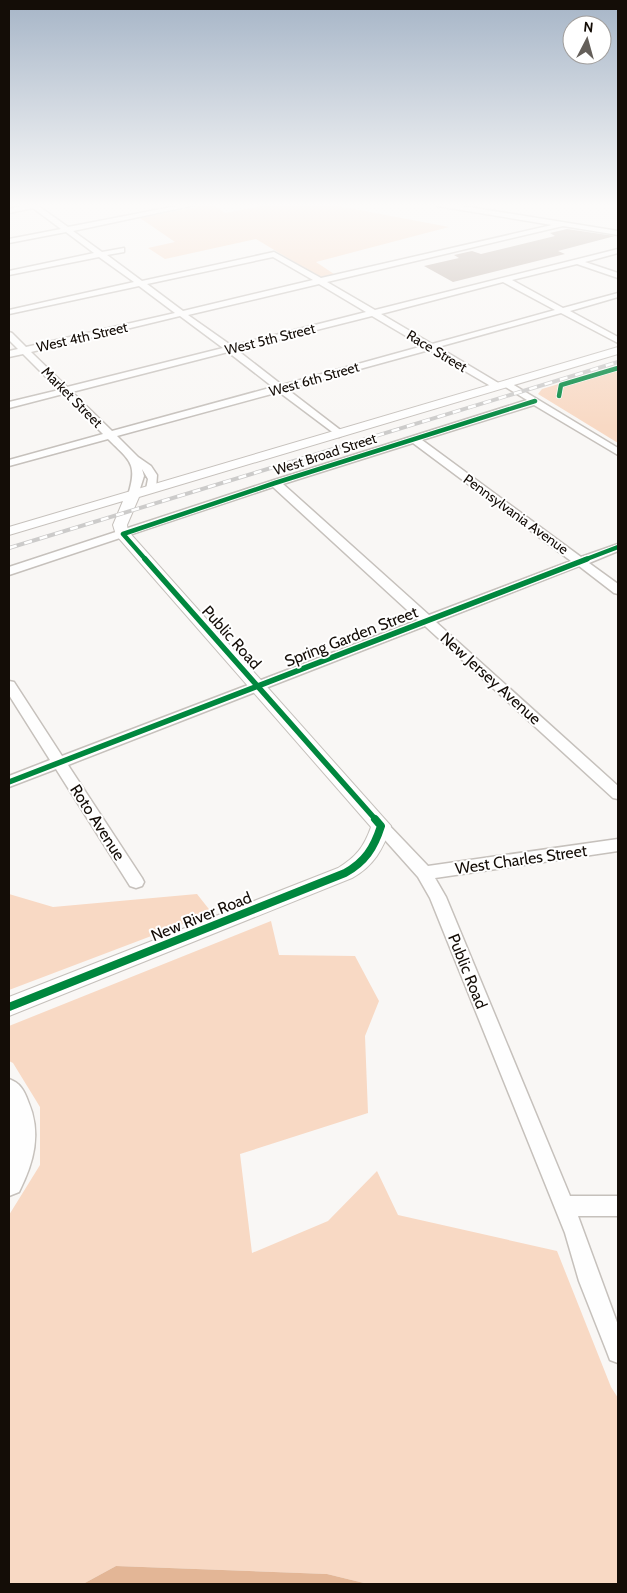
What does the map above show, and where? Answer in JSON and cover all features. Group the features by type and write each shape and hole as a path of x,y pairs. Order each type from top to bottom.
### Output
{"highway":[{"path":"9,1090 19,1109 23,1131 22,1147 9,1182"}],"main road":[{"name":"West Broad Street","path":"9,531 618,350"},
{"path":"133,495 120,525 120,530 123,534 132,524 151,490"},
{"name":"Public Road","path":"123,534 381,826"},
{"name":"New River Road","path":"9,1007 345,873 359,865 368,856 381,826"}],"street":[{"path":"134,278 339,434"},
{"name":"Race Street","path":"140,283 162,278"},
{"name":"Race Street","path":"315,278 430,347 535,401 618,452"},
{"name":"West 4th Street","path":"9,354 331,278"},
{"name":"West 5th Street","path":"9,405 510,278"},
{"path":"504,280 618,340"},
{"path":"9,312 140,283"},
{"name":"West 6th Street","path":"9,463 618,294"},
{"name":"Market Street","path":"9,335 134,459 151,471 154,479 151,490"},
{"name":"West Broad Street","path":"9,571 275,483 535,401"},
{"name":"Pennsylvania Avenue","path":"414,439 618,590"},
{"path":"133,495 138,476 134,459"},
{"name":"New Jersey Avenue","path":"275,483 618,794"},
{"name":"Spring Garden Street","path":"9,782 618,547"},
{"name":"Roto Avenue","path":"9,685 136,882"},
{"name":"Public Road","path":"381,826 424,873 433,886 444,910 575,1233 590,1281 618,1352"},
{"name":"West Charles Street","path":"424,873 618,846"},
{"path":"564,1206 618,1206"}],"shaded area":[{"path":"618,366 618,443 538,394 542,389"},
{"path":"9,894 53,907 197,894 212,913 9,990"},
{"path":"271,921 279,955 355,956 379,1001 365,1036 368,1113 240,1154 252,1253 328,1221 377,1171 398,1215 557,1251 611,1387 618,1398 618,1584 368,1584 327,1574 116,1566 83,1584 9,1584 9,1215 40,1165 40,1107 13,1063 9,1061 9,1026"},
{"path":"116,1566 327,1574 368,1584 83,1584"}],"building":[{"path":"446,278 468,278 453,282"}],"railway":[{"path":"9,548 618,362"}],"cycle path":[{"path":"559,396 561,385 618,368"},
{"path":"9,1007 345,873 353,869 369,854 381,826 123,534 275,483 535,401"},
{"path":"9,782 618,547"}]}
